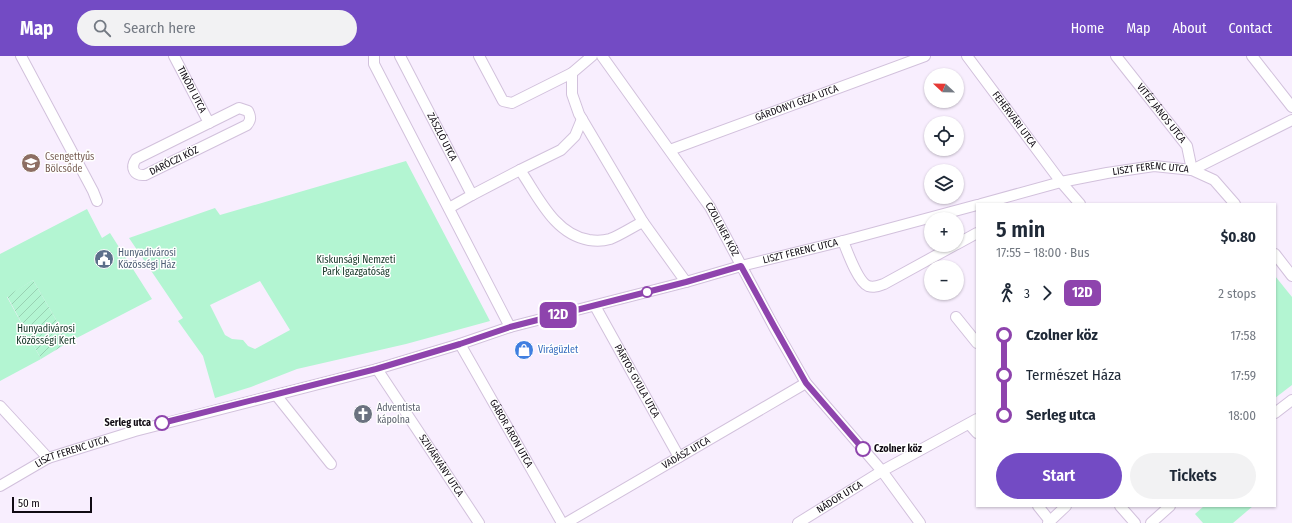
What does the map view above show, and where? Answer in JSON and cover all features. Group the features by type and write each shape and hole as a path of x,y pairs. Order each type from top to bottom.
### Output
{"street":[{"path":"21,56 97,200"},
{"name":"TINÓDI UTCA","path":"174,56 209,123"},
{"path":"374,56 374,64 510,327"},
{"name":"ZÁSZLÓ UTCA","path":"400,56 472,195"},
{"path":"480,56 503,101 512,103 572,73 592,56"},
{"name":"CZOLLNER KÖZ","path":"602,56 710,207 806,383 882,471 920,523"},
{"name":"GÁRDONYI GÉZA UTCA","path":"670,150 925,56"},
{"name":"FEHÉRVÁRI UTCA","path":"967,56 1061,182 1079,203"},
{"name":"VITÉZ JÁNOS UTCA","path":"1116,56 1187,146 1192,170"},
{"path":"1252,56 1292,107"},
{"path":"572,73 572,94 579,114 643,222 686,282"},
{"name":"DARÓCZI KÖZ","path":"239,108 243,108 248,111 251,116 250,121 246,125 145,175 139,176 135,173 132,168 132,164 136,159 209,123 239,108"},
{"path":"449,208 483,189 561,150 575,136 582,119"},
{"name":"LISZT FERENC UTCA","path":"988,203 1001,201 1061,182 1107,173 1154,166 1192,170 1292,120"},
{"path":"520,170 549,213 562,227 576,237 595,241 602,240 610,238 643,222"},
{"path":"1192,170 1214,180 1234,203"},
{"name":"LISZT FERENC UTCA","path":"0,486 48,458 142,429 376,369 460,344 510,327 976,205"},
{"name":"LISZT FERENC UTCA","path":"964,240 976,234"},
{"name":"LISZT FERENC UTCA","path":"843,241 861,280 866,286 874,287 884,284 942,252"},
{"path":"1276,255 1292,276"},
{"name":"PÁRTOS GYULA UTCA","path":"595,306 679,457"},
{"path":"956,317 976,342"},
{"name":"GÁBOR ÁRON UTCA","path":"460,344 562,523"},
{"name":"SZIVÁRVÁNY UTCA","path":"376,369 479,523"},
{"name":"VADÁSZ UTCA","path":"566,523 806,383"},
{"path":"276,395 331,464"},
{"path":"1276,412 1292,400"},
{"path":"0,406 48,458"},
{"name":"NÁDOR UTCA","path":"798,523 882,471 973,421"},
{"path":"1039,507 1049,522 1065,507"},
{"path":"1121,507 1135,523"},
{"path":"1151,523 1169,507"}],"green space":[{"name":"Kiskunsági Nemzeti Park Igazgatóság","path":"406,161 490,321 406,344 297,369 251,387 215,398 203,356 178,321 183,318 129,238 215,208 220,215","holes":["260,281 290,330 255,349 248,346 243,340 232,339 225,335 210,305"]},
{"path":"87,209 102,238 110,233 152,299 69,342 33,280 7,297 41,359 0,381 0,254"},
{"path":"1276,277 1292,297 1292,385 1276,397"},
{"name":"Hunyadivárosi Közösségi Kert","path":"33,280 69,342 41,359 7,296"},
{"path":"1203,507 1252,507 1233,523 1203,523 1195,514"}],"bus line":[{"name":"12D","path":"162,423 376,369 460,344 510,327 686,282 741,266 806,383 863,449"}],"place":[{"name":"Csengettyűs Bölcsőde","path":"31,163"},
{"name":"Hunyadivárosi Közösségi Ház","path":"104,259"},
{"name":"Virágüzlet","path":"524,350"},
{"name":"Adventista kápolna","path":"363,414"},
{"name":"Serleg utca","path":"162,423"},
{"name":"Czolner köz","path":"863,449"}]}
